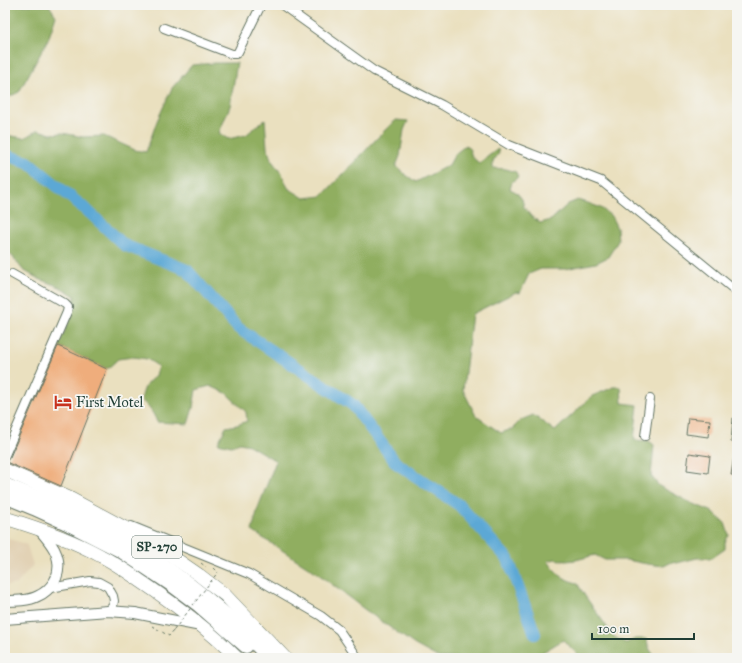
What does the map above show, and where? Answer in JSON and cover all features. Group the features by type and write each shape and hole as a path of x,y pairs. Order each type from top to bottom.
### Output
{"highway":[{"name":"SP-270","path":"5,470 69,498 125,528 170,555 225,595 285,658"},
{"name":"SP-270","path":"5,485 48,502 94,524 150,557 211,602 245,632 269,658"},
{"name":"SP-270","path":"5,496 34,508 120,550 171,584 199,605 242,642 256,658"},
{"name":"SP-270","path":"5,518 38,528 101,556 169,600 204,627 236,658"}],"street":[{"path":"164,28 232,54 236,54 261,5"},
{"path":"282,5 374,71 442,105 509,145 600,182 735,289"},
{"path":"5,455 68,307 12,274"},
{"path":"645,436 650,399"},
{"path":"69,498 140,530 249,574 322,616 339,630 358,658"},
{"path":"5,602 37,597 44,594 57,578 59,564 58,556 52,545 38,528"},
{"path":"50,588 90,581 99,582 108,588 113,596 114,601 108,611"},
{"path":"5,619 108,611 135,613 204,627"}],"path":[{"path":"152,626 169,636 218,572"}],"shaded area":[{"path":"5,537 27,545 33,565 17,584 5,586"}],"green space":[{"path":"5,5 49,5 56,16 48,40 19,92 5,99"},
{"path":"237,63 230,106 219,133 228,139 246,135 265,119 267,148 272,161 282,174 288,188 304,198 322,196 396,120 408,121 404,130 400,156 396,166 416,182 449,165 455,154 466,145 470,150 472,157 479,163 498,149 499,153 493,161 493,168 506,169 516,172 518,177 512,182 510,189 516,192 522,199 524,207 530,215 540,223 551,220 568,204 578,200 601,208 611,216 617,228 618,241 608,257 596,263 565,269 541,269 529,274 520,293 516,292 472,314 463,390 476,416 501,433 512,429 521,420 533,415 555,431 592,396 614,387 621,387 622,403 638,405 634,440 649,441 654,445 651,476 659,486 693,504 711,511 725,523 729,535 725,542 725,549 712,558 697,558 677,563 672,562 664,566 627,560 605,560 595,555 576,560 566,561 555,559 548,561 560,575 567,580 577,583 614,637 626,643 635,639 646,639 650,650 656,658 581,658 563,640 533,658 439,658 415,645 364,609 313,570 252,531 258,508 276,461 249,445 240,443 231,446 218,443 226,427 247,421 246,412 226,393 210,386 196,390 193,408 188,424 157,422 154,415 141,400 143,392 149,381 156,376 158,366 147,359 133,357 118,359 107,369 58,346 74,310 75,296 60,287 39,279 23,270 5,250 5,178 9,166 5,155 5,135 24,138 38,130 51,134 63,133 83,137 104,136 135,150 146,152 157,121 172,88 192,65"}],"building":[{"name":"First Motel","path":"58,346 107,369 61,486 6,462 10,457"},
{"path":"688,418 710,420 708,437 686,434"},
{"path":"733,418 737,418 737,442 731,442"},
{"path":"689,453 710,456 708,473 687,470"},
{"path":"734,456 737,456 737,475 731,475"}],"waterway":[{"path":"5,155 28,162 90,213 124,245 187,270 238,328 353,405 396,463 459,505 508,559 535,634"}],"place":[{"name":"First Motel","path":"63,402"}]}
